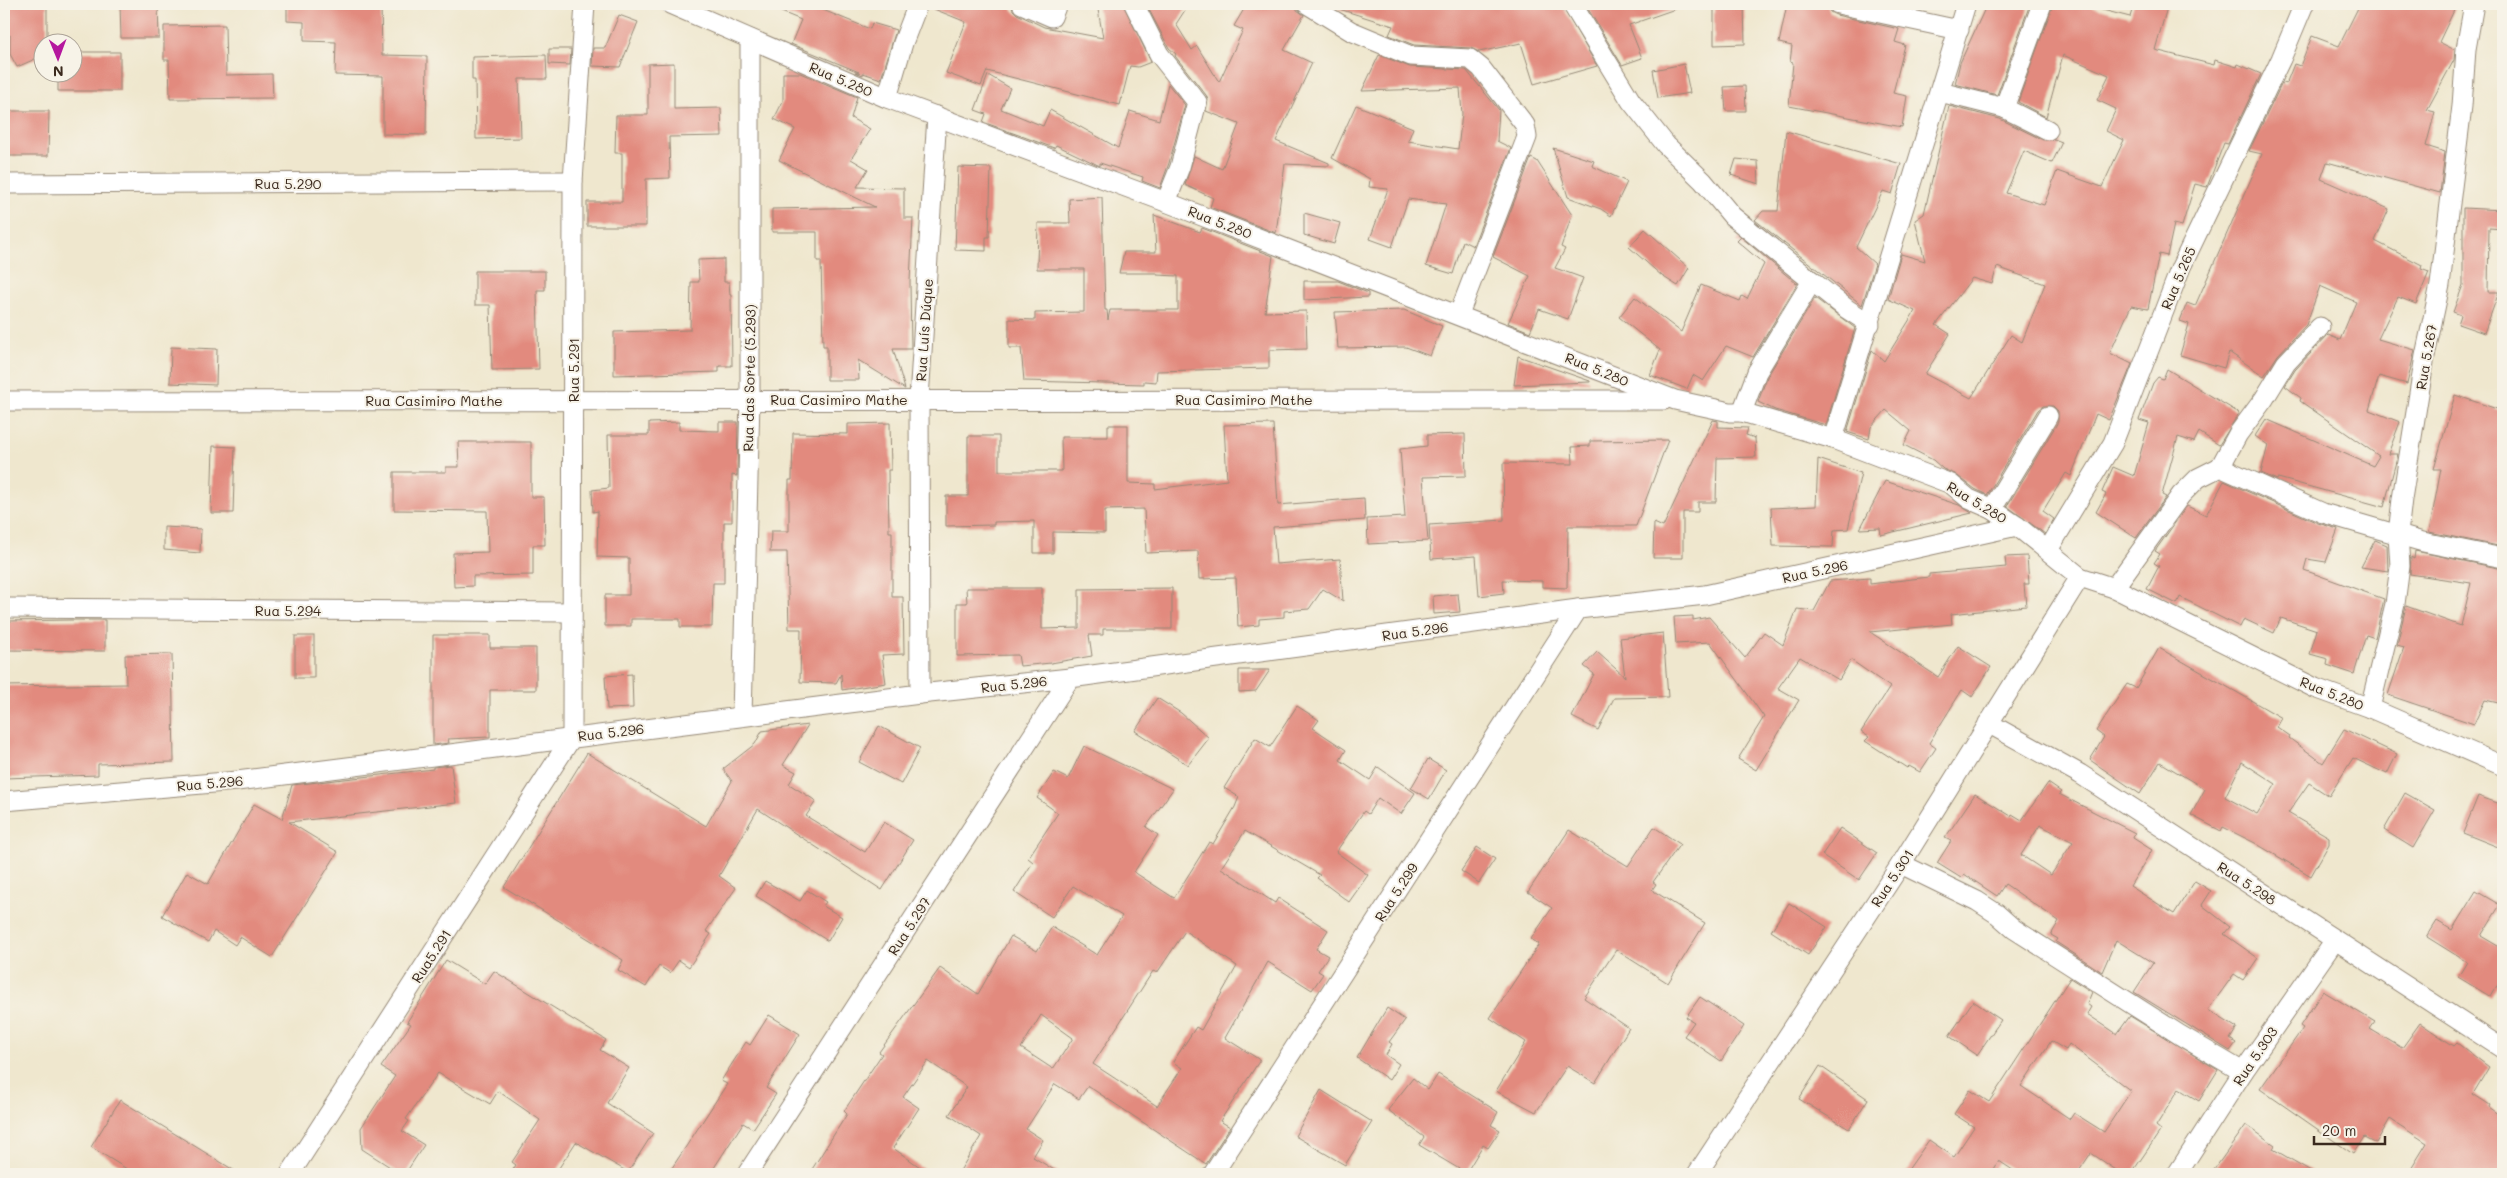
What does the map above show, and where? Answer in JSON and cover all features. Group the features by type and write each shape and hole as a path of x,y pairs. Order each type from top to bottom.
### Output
{"street":[{"name":"Rua 5.291","path":"572,737 573,181 585,4"},
{"name":"Rua 5.280","path":"670,4 694,9 750,40 887,98 1459,314 1675,400 1730,412 1742,412 1833,439 1951,484 1969,499 1992,509 2017,526 2080,577 2114,588 2315,688 2370,708 2503,766"},
{"path":"887,98 902,43 918,4"},
{"path":"1022,4 1052,17 1057,4"},
{"path":"1134,4 1159,54 1197,102 1180,167 1166,202"},
{"path":"1307,4 1351,31 1411,56 1470,59 1481,68 1525,125 1527,137 1459,314"},
{"path":"1572,4 1631,101 1666,145 1703,181 1732,216 1847,310 1870,324"},
{"path":"1838,4 1959,30"},
{"path":"1833,439 1844,398 1870,324 1966,4"},
{"path":"2004,108 2042,4"},
{"name":"Rua 5.265","path":"2048,550 2113,443 2181,267 2281,59 2304,4"},
{"name":"Rua 5.267","path":"2370,708 2394,604 2400,566 2398,534 2410,438 2440,285 2462,106 2466,49 2474,4"},
{"name":"Rua das Sorte (5.293)","path":"742,716 750,399 750,40"},
{"path":"1940,92 2004,108 2048,130"},
{"name":"Rua Luís Dúque","path":"920,694 920,399 937,116"},
{"name":"Rua 5.290","path":"4,184 573,181"},
{"path":"1742,412 1757,372 1812,281"},
{"path":"2114,588 2181,495 2198,478 2220,467 2238,434 2264,399 2286,363 2320,327"},
{"name":"Rua Casimiro Mathe","path":"4,401 750,399 1675,400"},
{"path":"1992,509 2048,416"},
{"path":"2220,467 2323,513 2423,542 2503,558"},
{"name":"Rua 5.296","path":"4,802 237,780 920,694 1070,678 1578,609 1705,595 2017,526"},
{"name":"Rua 5.301","path":"1697,1174 1901,864 2080,577"},
{"name":"Rua 5.294","path":"4,608 571,612"},
{"name":"Rua 5.299","path":"1213,1174 1578,609"},
{"name":"Rua 5.297","path":"748,1174 1070,678"},
{"name":"Rua 5.298","path":"1988,723 2080,774 2503,1049"},
{"name":"Rua5.291","path":"290,1174 572,737"},
{"path":"1901,864 1990,909 2014,929 2180,1035 2243,1072"},
{"name":"Rua 5.303","path":"2177,1174 2243,1072 2334,940"}],"building":[{"path":"4,4 47,4 47,32 32,32 32,60 17,67 10,54 10,35 4,34"},
{"path":"120,4 158,4 159,38 121,38"},
{"path":"287,4 381,4 382,55 427,56 426,135 383,134 383,76 335,75 336,42 304,41 304,22 287,21"},
{"path":"762,4 825,4 823,10 870,29 872,23 896,30 881,79 855,72 859,72 791,44 801,20"},
{"path":"929,4 1011,4 1017,14 1044,27 1103,38 1097,4 1123,4 1151,62 1138,67 1130,66 1120,105 987,71 981,86 946,73 966,22 929,7"},
{"path":"1146,4 1189,4 1176,24 1192,50 1197,46 1219,82 1243,30 1234,26 1247,4 1296,4 1297,10 1304,15 1284,50 1312,63 1276,141 1329,163 1329,166 1285,164 1276,233 1210,207 1213,198 1185,185 1194,156 1222,169 1239,124 1206,111 1208,100 1206,95 1175,56 1176,54 1169,48"},
{"path":"1337,4 1561,4 1597,66 1534,84 1521,43 1479,52 1471,48 1414,45 1389,35 1393,26 1336,8"},
{"path":"1585,4 1681,4 1681,7 1629,25 1642,58 1622,65"},
{"path":"1714,4 1744,4 1745,44 1714,45"},
{"path":"1787,4 1827,4 1830,12 1836,15 1899,29 1895,42 1905,45 1893,93 1907,96 1902,127 1789,106 1793,63 1790,62 1792,46 1779,43"},
{"path":"1987,4 2030,4 1997,95 1955,84 1960,63"},
{"path":"2053,4 2079,4 2130,17 2134,4 2168,4 2155,50 2214,65 2215,60 2237,67 2238,64 2261,74 2228,144 2224,143 2207,187 2195,184 2182,226 2174,224 2167,256 2159,254 2148,309 2131,306 2110,353 2132,364 2109,420 2096,414 2071,476 2066,473 2043,511 2054,519 2045,534 2007,506 2058,422 2058,411 2053,406 2043,406 2038,410 1987,495 1975,489 1955,474 1943,469 1933,460 1904,445 1911,431 1886,410 1871,427 1869,439 1847,432 1872,350 1884,361 1915,311 1888,299 1901,254 1925,261 1915,220 1924,214 1949,106 2000,119 2043,140 2054,139 2062,142 2052,163 2024,151 2006,193 2044,205 2057,171 2102,187 2124,140 2106,131 2116,109 2097,100 2109,75 2063,55 2046,117 2018,102","holes":["1997,267 2045,284 2022,342 2011,335 1971,398 1925,374 1950,334 1936,325 1972,278 1992,284"]},
{"path":"2360,4 2457,4 2439,42 2455,50 2454,60 2427,110 2435,112 2426,146 2445,152 2440,193 2327,162 2321,179 2389,209 2375,241 2422,265 2421,269 2429,272 2416,304 2398,297 2378,339 2415,350 2407,384 2379,376 2369,410 2400,422 2388,454 2398,454 2384,507 2278,478 2277,480 2261,473 2268,445 2255,436 2266,419 2373,466 2379,456 2300,401 2301,398 2285,386 2295,370 2328,335 2340,340 2356,302 2320,286 2306,325 2278,355 2264,376 2229,352 2224,368 2180,355 2189,324 2180,321 2187,303 2195,306 2262,154 2249,151 2282,83 2286,84 2294,64 2300,66 2312,36 2339,46"},
{"path":"619,15 638,22 620,67 592,66 593,48 605,48"},
{"path":"225,25 226,75 272,74 273,98 170,99 169,60 164,60 164,26"},
{"path":"549,49 571,49 570,65 549,64"},
{"path":"82,52 120,52 120,91 58,91 58,82 82,82"},
{"path":"546,55 547,79 519,79 521,138 476,139 475,80 472,80 472,57"},
{"path":"1379,55 1410,67 1466,70 1499,110 1497,141 1511,148 1473,246 1463,241 1453,274 1426,266 1446,204 1408,199 1392,247 1370,239 1388,189 1369,187 1370,179 1332,158 1356,105 1413,128 1408,141 1458,149 1462,114 1460,88 1362,91"},
{"path":"674,63 674,109 721,108 722,136 669,137 670,178 646,179 646,226 587,226 587,202 622,202 622,153 615,153 616,115 648,115 648,64"},
{"path":"1684,64 1690,93 1658,98 1653,70"},
{"path":"783,73 800,73 857,97 851,118 870,129 851,159 868,169 857,187 904,188 904,218 913,218 910,282 911,349 893,349 905,389 858,360 859,380 827,380 827,346 823,346 821,261 817,261 817,232 772,232 772,209 875,207 779,160 795,129 774,119 783,101"},
{"path":"988,75 1010,88 1001,109 1043,126 1050,110 1118,148 1130,111 1159,120 1168,84 1185,105 1160,188 1142,181 1143,177 1100,163 1100,166 1056,145 1054,148 983,122 986,114 975,110"},
{"path":"1745,86 1746,111 1726,111 1724,87"},
{"path":"4,111 49,111 48,156 4,156"},
{"path":"1786,131 1901,164 1892,194 1883,191 1856,247 1875,264 1862,305 1755,220 1763,211 1778,211"},
{"path":"1553,148 1594,161 1592,166 1627,182 1611,216 1601,209 1568,197"},
{"path":"1531,158 1537,161 1572,215 1561,247 1565,249 1555,268 1583,278 1568,319 1539,309 1530,332 1508,323 1530,276 1493,257"},
{"path":"1736,159 1758,161 1759,184 1731,175"},
{"path":"958,167 991,168 989,237 986,237 986,251 955,250"},
{"path":"1102,197 1105,310 1107,310 1108,320 1110,310 1178,310 1178,276 1157,275 1157,273 1119,273 1124,252 1156,252 1154,215 1200,232 1202,228 1273,256 1265,312 1306,311 1307,349 1269,350 1269,368 1157,371 1156,382 1144,381 1144,384 1024,381 1021,348 1009,348 1009,319 1035,320 1035,313 1084,312 1084,269 1037,269 1038,223 1070,223 1069,199"},
{"path":"2463,208 2503,210 2503,229 2489,228 2488,292 2499,292 2484,333 2458,324 2461,315 2453,312 2463,285"},
{"path":"1304,213 1340,223 1334,244 1304,235"},
{"path":"1645,229 1689,268 1678,286 1662,276 1629,247"},
{"path":"1741,237 1797,284 1753,357 1726,346 1703,381 1693,375 1687,389 1650,375 1660,350 1619,317 1635,297 1681,332 1701,285 1740,301 1742,296 1747,299 1764,264 1737,241"},
{"path":"724,259 724,282 729,282 731,295 732,366 719,366 719,372 614,375 614,332 690,330 691,282 699,282 698,260"},
{"path":"475,271 545,271 545,290 537,290 539,369 492,370 490,305 475,305"},
{"path":"1304,281 1338,281 1368,293 1368,297 1304,300"},
{"path":"1815,298 1855,328 1826,425 1775,410 1758,402 1767,377"},
{"path":"1404,310 1442,326 1430,356 1406,347 1338,348 1335,312"},
{"path":"171,347 217,349 216,385 170,383"},
{"path":"1518,356 1590,381 1590,382 1514,385"},
{"path":"2167,369 2239,413 2219,445 2199,432 2194,442 2178,437 2162,495 2166,497 2136,538 2096,512 2106,494 2102,492 2113,467 2134,476 2149,423 2139,420 2153,383 2158,377 2163,379"},
{"path":"2455,395 2503,411 2503,547 2429,532 2441,469 2434,469"},
{"path":"1713,420 1718,421 1718,427 1748,428 1746,435 1755,438 1756,457 1717,458 1716,502 1698,502 1698,512 1683,512 1683,558 1653,558 1654,523 1663,527"},
{"path":"679,422 679,430 719,431 719,422 738,422 737,476 732,475 732,522 724,522 724,583 713,583 712,627 680,627 680,619 631,619 631,626 605,626 605,595 629,595 629,558 597,557 598,511 593,512 592,490 609,488 608,435 649,435 649,423"},
{"path":"890,423 891,470 888,470 889,532 892,532 892,597 903,597 904,654 882,655 886,683 842,690 841,674 836,683 800,682 801,629 789,629 787,552 770,552 771,531 789,531 789,480 792,480 793,433 848,434 848,424"},
{"path":"1273,424 1278,505 1364,498 1365,520 1273,527 1276,564 1340,559 1343,601 1323,589 1309,609 1284,611 1284,617 1259,619 1259,625 1238,627 1236,578 1199,579 1198,551 1146,553 1144,509 1105,510 1105,533 1053,532 1053,553 1034,553 1034,521 994,522 994,525 946,526 946,496 968,496 968,436 999,436 999,471 1062,471 1061,437 1108,437 1108,425 1128,425 1128,483 1155,484 1155,489 1227,480 1224,425"},
{"path":"1465,434 1466,476 1423,477 1428,541 1368,544 1367,519 1405,517 1400,449 1427,446 1427,435"},
{"path":"1668,440 1636,526 1568,526 1567,588 1542,587 1542,581 1503,580 1504,593 1479,596 1476,556 1431,559 1429,525 1504,520 1503,463 1573,464 1572,447 1590,446 1590,441"},
{"path":"458,442 531,442 531,497 544,497 545,545 533,545 533,575 473,576 473,586 454,587 453,553 488,552 487,511 394,510 394,472 446,472 446,467 459,467"},
{"path":"213,446 235,447 233,513 211,513"},
{"path":"1818,459 1861,473 1848,529 1834,530 1833,547 1773,546 1771,508 1816,506"},
{"path":"1885,481 1959,505 1972,513 1881,535 1880,528 1860,529"},
{"path":"2224,481 2318,523 2338,529 2326,562 2307,559 2304,570 2384,599 2375,638 2366,635 2354,674 2327,665 2328,659 2310,654 2317,630 2281,618 2274,633 2244,619 2240,627 2180,597 2177,604 2147,589 2159,566 2154,563 2160,554 2155,551 2187,506 2206,515"},
{"path":"164,527 201,529 200,553 164,550"},
{"path":"2375,540 2387,545 2388,571 2361,567"},
{"path":"2415,551 2503,569 2503,704 2485,700 2474,724 2388,695 2404,647 2397,645 2406,606 2461,626 2471,583 2410,574 2411,557 2414,559"},
{"path":"2027,556 2029,584 2024,584 2026,606 1951,614 1952,624 1870,632 1938,677 1958,646 1991,667 1972,697 1962,690 1929,743 1936,748 1920,772 1909,766 1907,768 1865,741 1869,737 1861,732 1890,687 1851,660 1839,680 1800,657 1778,688 1799,700 1756,770 1738,759 1764,717 1710,642 1676,644 1674,617 1693,616 1693,620 1709,617 1745,658 1764,632 1783,645 1797,609 1814,611 1830,581 1870,578 1870,584 1929,577 1929,574 2006,567 2005,557"},
{"path":"966,588 1042,588 1042,629 1079,628 1079,589 1172,588 1172,629 1103,629 1103,635 1089,635 1092,656 1051,663 1020,666 1018,655 957,656 957,603 967,603"},
{"path":"1458,594 1460,612 1434,614 1433,596"},
{"path":"105,620 105,651 4,650 4,621"},
{"path":"1663,633 1668,697 1614,698 1598,730 1572,717 1594,674 1584,666 1597,652 1625,677 1620,638"},
{"path":"433,635 490,635 490,648 536,648 536,690 490,690 490,737 448,739 449,743 433,745"},
{"path":"295,636 314,636 314,678 295,678"},
{"path":"2159,648 2282,718 2277,727 2323,763 2344,729 2397,754 2387,774 2353,758 2329,796 2309,783 2288,813 2329,837 2329,844 2311,876 2255,843 2223,827 2221,831 2191,815 2205,789 2160,762 2140,794 2090,760 2104,737 2096,731 2127,684 2136,688","holes":["2242,762 2276,784 2257,814 2225,797"]},
{"path":"172,654 174,762 98,764 98,775 4,778 4,686 126,684 125,655"},
{"path":"1239,670 1270,670 1256,691 1239,692"},
{"path":"632,674 633,708 607,709 605,676"},
{"path":"1157,698 1181,713 1209,738 1188,765 1135,731"},
{"path":"1297,706 1319,720 1313,728 1346,750 1340,760 1370,780 1378,767 1415,793 1401,814 1378,798 1368,814 1364,811 1336,852 1368,875 1349,902 1317,878 1320,875 1245,831 1221,868 1275,903 1278,898 1328,930 1316,949 1328,956 1318,971 1323,974 1312,990 1268,962 1225,1038 1260,1060 1220,1121 1230,1127 1206,1164 1088,1086 1079,1099 1055,1084 1026,1129 1043,1140 1033,1157 1061,1174 958,1174 981,1136 949,1115 967,1087 928,1061 903,1097 919,1108 893,1148 930,1174 809,1174 847,1114 844,1111 882,1054 879,1052 940,968 978,994 1011,936 1037,951 1052,927 1097,955 1122,916 1073,886 1052,917 1014,892 1033,862 1028,858 1058,813 1037,798 1054,772 1068,779 1084,746 1173,789 1146,827 1158,835 1134,872 1174,898 1209,842 1213,844 1235,807 1239,797 1224,788 1255,738 1270,747","holes":["1185,931 1237,966 1201,1030 1196,1027 1173,1062 1182,1068 1157,1106 1093,1064 1153,971 1157,973","1041,1015 1073,1038 1053,1069 1021,1048"]},
{"path":"808,725 783,765 796,772 789,784 816,801 806,816 865,852 884,822 913,840 882,890 758,809 719,876 736,888 706,931 711,934 689,967 679,960 670,973 659,966 646,987 618,970 623,960 504,887 587,753 706,826 732,781 723,769 755,744 762,731"},
{"path":"879,726 920,748 901,784 859,762"},
{"path":"1428,759 1446,770 1429,799 1411,788"},
{"path":"451,765 456,803 289,822 338,852 272,957 240,937 235,945 214,931 208,942 162,916 187,872 208,884 254,804 282,819 292,785 433,769 433,767"},
{"path":"2048,783 2061,792 2059,794 2135,833 2133,838 2152,850 2130,886 2174,914 2195,881 2211,891 2202,905 2230,927 2224,934 2258,958 2243,980 2234,974 2208,1010 2237,1028 2230,1039 2236,1043 2230,1051 2134,992 2153,963 2116,940 2102,972 2056,942 2058,939 2051,935 2059,921 2005,884 1997,896 1964,874 1961,878 1937,863 1951,841 1945,838 1975,794 2011,816 2012,814 2022,820","holes":["2040,825 2073,842 2051,875 2021,855"]},
{"path":"2405,793 2435,810 2413,848 2384,830"},
{"path":"2478,796 2503,805 2503,849 2463,833"},
{"path":"1654,827 1680,844 1653,882 1656,884 1652,890 1705,923 1668,983 1616,950 1584,998 1629,1028 1595,1083 1567,1066 1536,1112 1496,1091 1526,1042 1490,1018 1539,944 1531,939 1552,908 1528,892 1569,830 1628,866"},
{"path":"1840,828 1877,853 1859,880 1822,855"},
{"path":"1477,847 1495,859 1479,883 1461,871"},
{"path":"765,881 800,901 807,890 826,902 823,906 842,917 828,941 756,896"},
{"path":"2476,891 2500,905 2481,936 2503,949 2503,976 2491,997 2458,977 2467,962 2427,937 2437,921 2452,930"},
{"path":"1789,903 1827,927 1808,955 1771,931"},
{"path":"446,960 485,984 494,971 606,1040 600,1050 629,1068 607,1103 653,1133 628,1172 576,1142 555,1174 510,1174 516,1165 512,1162 540,1120 498,1091 490,1104 438,1073 406,1119 409,1121 402,1131 424,1145 405,1174 401,1174 362,1149 361,1128 395,1076 381,1067 411,1024 407,1022"},
{"path":"2070,978 2092,992 2087,1004 2091,1007 2087,1014 2117,1034 2130,1016 2218,1070 2199,1101 2179,1089 2156,1126 2161,1130 2131,1174 2122,1174 2091,1153 2077,1174 2019,1174 1999,1161 1991,1174 1905,1174 1929,1140 1954,1157 1974,1127 1954,1114 1970,1090 1989,1102","holes":["2051,1041 2066,1050 2069,1044 2131,1091 2104,1132 2074,1113 2070,1119 2021,1086"]},
{"path":"2323,991 2375,1022 2370,1029 2402,1048 2420,1023 2454,1046 2457,1043 2489,1067 2473,1094 2490,1105 2489,1107 2503,1117 2503,1174 2408,1174 2427,1143 2390,1119 2376,1143 2364,1137 2353,1154 2260,1089 2303,1028 2300,1026"},
{"path":"1700,997 1744,1026 1721,1061 1684,1036 1694,1022 1686,1017"},
{"path":"1973,1001 2001,1020 1977,1055 1949,1036"},
{"path":"1387,1008 1405,1020 1389,1042 1392,1044 1386,1055 1399,1064 1389,1080 1357,1058"},
{"path":"769,1015 800,1034 766,1088 776,1094 753,1129 743,1123 710,1174 668,1174 727,1084 721,1081 746,1042 750,1045"},
{"path":"1820,1066 1868,1099 1849,1129 1799,1099"},
{"path":"1438,1074 1498,1112 1491,1125 1500,1130 1488,1148 1483,1145 1466,1173 1419,1145 1424,1137 1388,1110 1413,1078 1428,1090"},
{"path":"1321,1090 1372,1122 1345,1165 1295,1136"},
{"path":"120,1100 240,1174 135,1174 91,1147"},
{"path":"2246,1125 2275,1145 2273,1149 2316,1174 2211,1174"}]}
